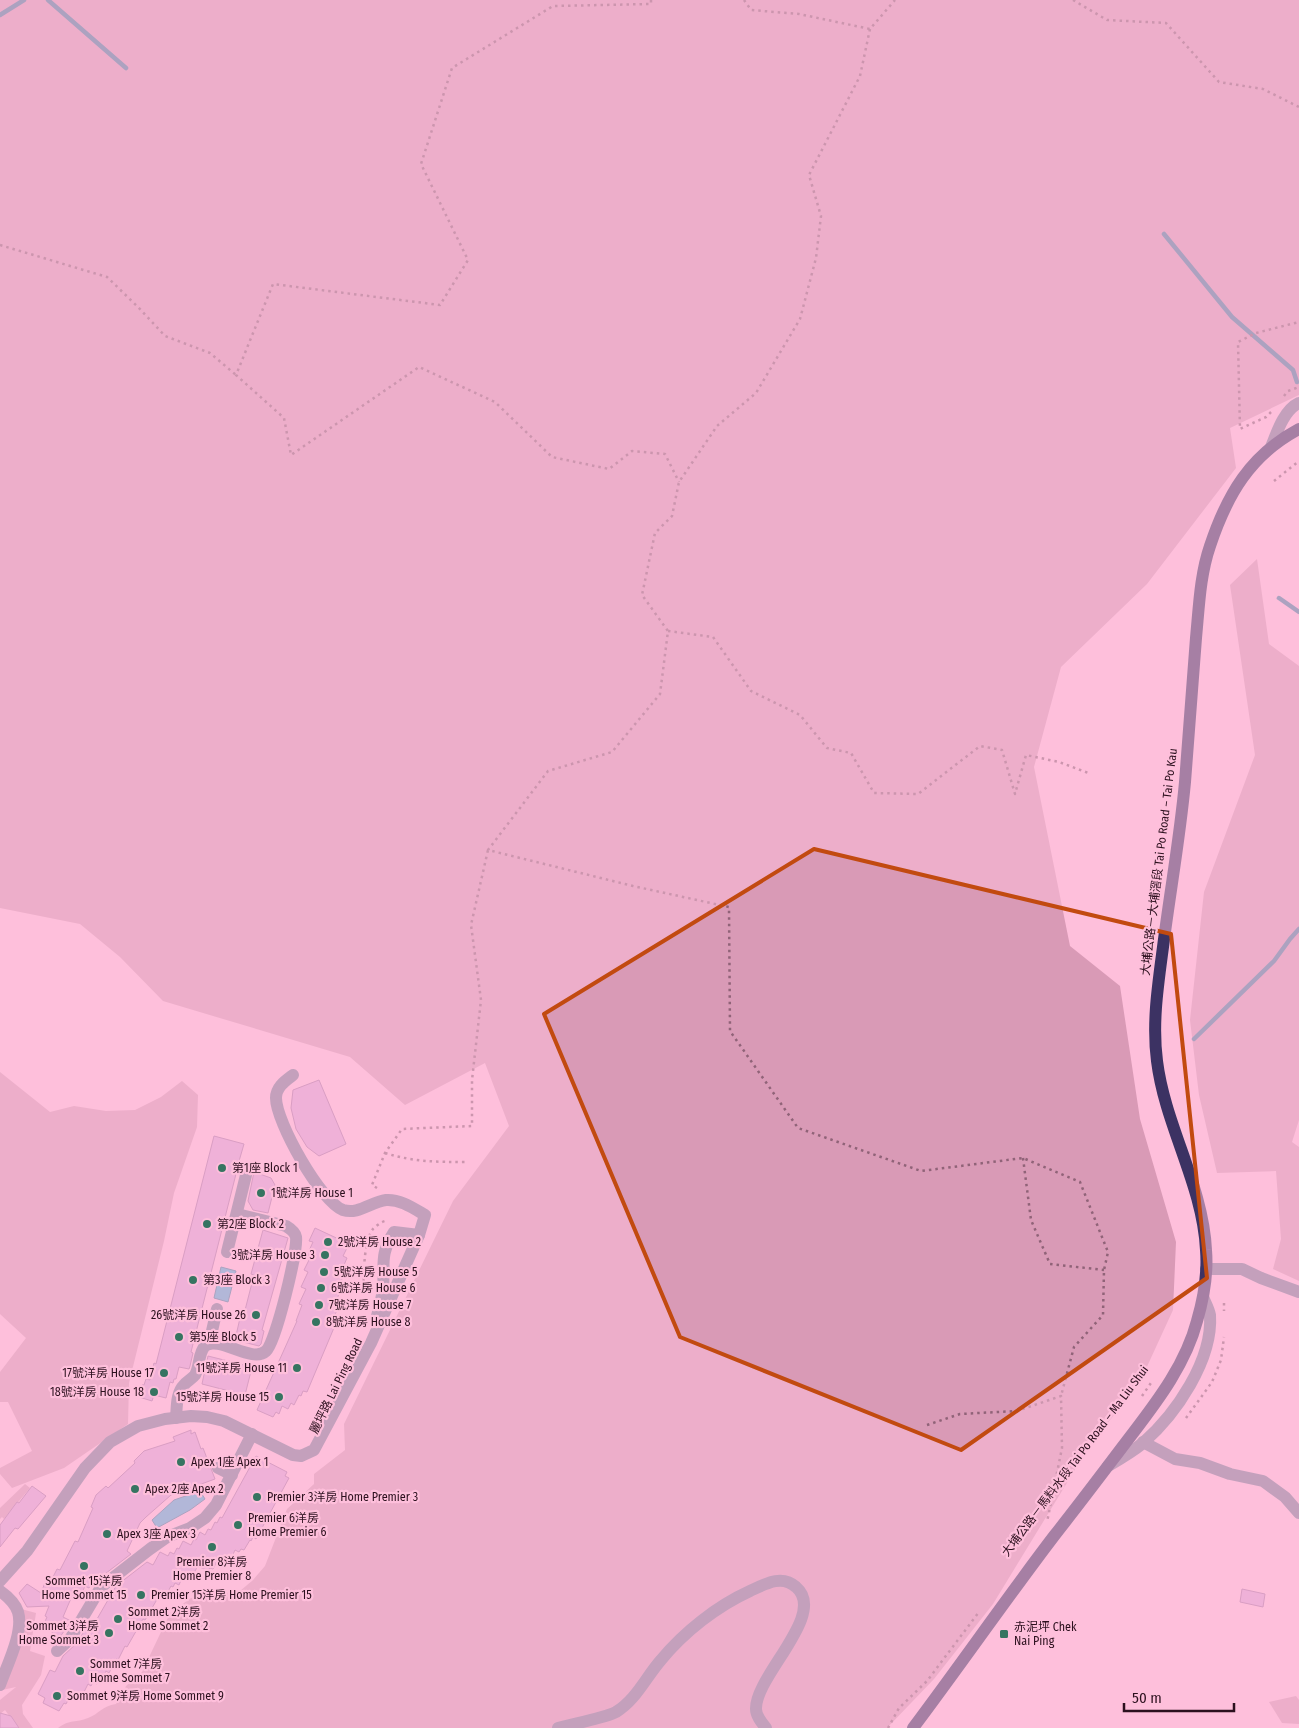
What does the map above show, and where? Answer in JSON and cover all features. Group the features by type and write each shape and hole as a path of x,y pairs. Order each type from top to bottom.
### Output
{"main road":[{"name":"大埔公路－大埔滘段 Tai Po Road – Tai Po Kau","path":"1206,1269 1206,1248 1201,1218 1169,1115 1159,1073 1155,1039 1156,1004 1184,793 1203,572 1222,512 1236,484 1255,461 1271,447 1299,429"},
{"path":"914,1728 1037,1558 1108,1467 1157,1400 1187,1350 1203,1297 1206,1269"}],"street":[{"path":"1271,447 1283,420 1293,406 1299,403"},
{"path":"293,1075 281,1084 276,1097 279,1118 324,1195 335,1206 345,1211 354,1211 388,1200 405,1203 425,1215 419,1235"},
{"path":"227,1252 246,1175"},
{"path":"176,1418 178,1399 182,1387 196,1373 202,1350 206,1345 213,1343 257,1354 269,1349 276,1333 296,1238 291,1229 286,1226 237,1214"},
{"name":"麗坪路 Lai Ping Road","path":"0,1581 27,1550 85,1468 110,1442 138,1426 164,1419 191,1416 207,1417 224,1421 250,1439 293,1455 300,1456 314,1450 371,1343 419,1235 394,1232 387,1243 383,1260 383,1290 371,1343"},
{"path":"1206,1269 1242,1269 1299,1292"},
{"path":"1108,1467 1143,1442 1191,1384 1204,1358 1209,1335 1210,1313 1203,1297"},
{"path":"209,1344 217,1309"},
{"path":"57,1652 70,1639 92,1599 101,1587 150,1549 205,1518 216,1505 250,1439"},
{"path":"1143,1442 1175,1459 1263,1481 1285,1497 1299,1513"},
{"path":"218,1468 232,1475"},
{"path":"558,1728 616,1712 629,1702 677,1642 704,1620 737,1597 769,1582 784,1580 802,1592 805,1607 801,1621 759,1695 755,1709 760,1721 766,1728"},
{"path":"0,1591 11,1600 18,1611 19,1624 17,1638 0,1685"}],"path":[{"path":"236,375 273,284 440,305 468,260 421,164 452,68 554,6 651,4 650,0"},
{"path":"744,0 751,10 799,14 870,29"},
{"path":"372,1185 384,1153 402,1129 472,1126 472,1080 481,1000 471,925 488,850 548,772 612,752 660,694 668,631 642,595 655,534 672,516 679,482 718,426 756,393 800,319 816,258 821,216 809,175 860,76 870,29 895,0"},
{"path":"1073,0 1107,20 1166,23 1220,82 1263,89 1299,107"},
{"path":"0,245 107,277 165,336 210,353 284,418 291,456 419,367 495,402 552,458 609,469 632,451 665,454 679,482"},
{"path":"1272,410 1266,417 1240,429 1238,342 1256,333 1299,322"},
{"path":"1282,397 1288,391 1299,387"},
{"path":"1274,481 1299,461"},
{"path":"668,631 713,637 751,691 800,715 828,748 851,753 874,793 918,794 980,746 1002,750 1015,794 1026,754 1059,762 1091,774"},
{"path":"488,850 633,886 729,907 730,1031 798,1128 921,1171 1023,1158 1080,1182 1108,1252 1104,1270 1103,1315 1074,1347 1061,1396 1017,1411 960,1414 927,1425"},
{"path":"384,1153 423,1162 467,1162"},
{"path":"1023,1158 1031,1220 1050,1264 1104,1270"},
{"path":"365,1309 363,1274 367,1245 372,1230 387,1220"},
{"path":"1224,1303 1224,1318"},
{"path":"1183,1422 1212,1382 1221,1360 1224,1334"},
{"name":"大埔公路－馬料水段 Tai Po Road – Ma Liu Shui","path":"1142,1396 1156,1375"},
{"name":"大埔公路－馬料水段 Tai Po Road – Ma Liu Shui","path":"1052,1517 1047,1523 1062,1448 1061,1396"},
{"path":"888,1728 899,1708 926,1681 981,1610"}],"highlighted area":[{"path":"814,849 1171,934 1207,1278 961,1450 680,1337 544,1014"}],"shaded area":[{"path":"0,0 1299,0 1299,395 1230,428 1236,468 1147,584 1061,667 1034,767 1070,946 1120,986 1140,1119 1176,1242 1173,1310 1139,1384 1090,1445 993,1604 934,1679 887,1728 58,1728 66,1723 88,1718 107,1706 116,1704 126,1686 142,1672 170,1613 191,1598 240,1591 265,1566 287,1509 314,1484 314,1474 345,1450 344,1424 453,1201 509,1126 485,1063 405,1105 350,1057 163,1001 120,957 80,924 0,908"},
{"path":"1257,559 1269,644 1299,666 1299,1120 1292,1142 1299,1147 1299,1281 1273,1269 1281,1239 1276,1171 1217,1173 1199,1095 1190,1020 1204,892 1255,755 1230,585"},
{"path":"0,1072 50,1112 74,1106 106,1111 135,1110 161,1097 182,1081 198,1095 197,1127 174,1193 129,1383 128,1424 64,1468 12,1488 0,1474 0,1468 32,1451 8,1402 0,1402 0,1372 26,1338 0,1314"},
{"path":"25,1484 30,1488 4,1519 2,1517 0,1519 0,1508"},
{"path":"21,1609 36,1613 30,1651 45,1656 41,1675 22,1705 23,1714 33,1728 18,1728 5,1710 0,1714 0,1700 16,1687 2,1690"},
{"path":"1296,1696 1299,1700 1299,1724 1282,1723 1269,1702"}],"water":[{"path":"221,1267 236,1271 228,1302 214,1298"},
{"path":"200,1491 205,1499 190,1510 157,1528 152,1520 174,1500"}],"building":[{"path":"319,1080 346,1144 319,1156 307,1147 296,1129 291,1108 293,1090"},
{"path":"214,1136 244,1144 237,1168 241,1169 238,1174 237,1170 191,1352 193,1353 189,1369 179,1367 176,1379 174,1379 173,1383 170,1382 166,1398 154,1395 152,1401 139,1397 142,1385 144,1385 146,1379 150,1380 154,1363 156,1364"},
{"name":"1號洋房 House 1","path":"254,1172 271,1178 275,1185 268,1213 253,1210 248,1201"},
{"path":"315,1228 345,1242 343,1246 347,1248 343,1256 347,1258 341,1272 344,1274 338,1288 341,1289 335,1304 339,1306 332,1321 336,1323 307,1392 303,1391 294,1405 291,1403 288,1409 282,1406 279,1414 276,1412 273,1417 257,1410 297,1321 302,1305 299,1304 306,1289 301,1287 308,1272 304,1270 311,1256 307,1255 313,1242 309,1241"},
{"path":"263,1230 288,1238 259,1346 235,1340 240,1318 243,1318 254,1275 251,1274"},
{"path":"208,1356 252,1367 245,1395 202,1384"},
{"path":"191,1430 191,1434 195,1432 201,1449 203,1448 215,1479 171,1495 146,1517 140,1523 127,1551 131,1554 101,1577 95,1575 89,1588 85,1586 79,1599 72,1596 63,1617 71,1621 60,1637 52,1633 53,1631 43,1626 49,1606 27,1607 19,1593 27,1584 41,1593 46,1580 50,1582 57,1569 60,1570 75,1541 78,1542 93,1508 91,1507 96,1495 106,1486 108,1488 135,1463 134,1461 144,1451 175,1441 173,1437"},
{"path":"256,1456 287,1472 285,1476 289,1478 256,1539 253,1537 244,1550 241,1549 239,1552 235,1550 230,1561 227,1559 225,1563 218,1559 213,1569 210,1568 208,1571 198,1566 192,1576 189,1574 187,1577 183,1575 179,1585 175,1583 166,1595 163,1593 161,1597 159,1596 127,1647 125,1646 118,1660 116,1659 109,1673 106,1671 104,1675 102,1673 97,1684 93,1682 91,1686 88,1684 83,1694 79,1692 77,1695 72,1693 66,1704 64,1703 59,1711 43,1703 45,1698 38,1694 50,1670 55,1672 63,1656 77,1643 86,1628 89,1630 91,1625 93,1626 116,1586 147,1562 153,1565 160,1552 168,1556 170,1552 174,1554 183,1541 191,1545 200,1532 205,1535 208,1529 211,1530 215,1522 217,1523 220,1517 222,1518"},
{"path":"32,1486 46,1496 18,1529 15,1528 0,1547 0,1525"},
{"path":"1242,1589 1265,1594 1263,1607 1240,1602"},
{"path":"0,1713 11,1716 19,1728 0,1728"}],"waterway":[{"path":"0,15 24,0"},
{"path":"48,0 126,68"},
{"path":"1164,234 1232,317 1293,370 1297,382"},
{"path":"1279,598 1299,612"},
{"path":"1194,1039 1274,961 1299,929"}],"place":[{"name":"第1座 Block 1","path":"222,1168"},
{"name":"1號洋房 House 1","path":"261,1193"},
{"name":"第2座 Block 2","path":"207,1224"},
{"name":"2號洋房 House 2","path":"328,1242"},
{"name":"3號洋房 House 3","path":"325,1255"},
{"name":"5號洋房 House 5","path":"324,1272"},
{"name":"第3座 Block 3","path":"193,1280"},
{"name":"6號洋房 House 6","path":"321,1288"},
{"name":"7號洋房 House 7","path":"319,1305"},
{"name":"26號洋房 House 26","path":"256,1315"},
{"name":"8號洋房 House 8","path":"316,1322"},
{"name":"第5座 Block 5","path":"179,1337"},
{"name":"11號洋房 House 11","path":"297,1368"},
{"name":"17號洋房 House 17","path":"164,1373"},
{"name":"18號洋房 House 18","path":"154,1392"},
{"name":"15號洋房 House 15","path":"279,1397"},
{"name":"Apex 1座 Apex 1","path":"181,1462"},
{"name":"Apex 2座 Apex 2","path":"135,1489"},
{"name":"Premier 3洋房 Home Premier 3","path":"257,1497"},
{"name":"Premier 6洋房 Home Premier 6","path":"238,1525"},
{"name":"Apex 3座 Apex 3","path":"107,1534"},
{"name":"Premier 8洋房 Home Premier 8","path":"212,1547"},
{"name":"Sommet 15洋房 Home Sommet 15","path":"84,1566"},
{"name":"Premier 15洋房 Home Premier 15","path":"141,1595"},
{"name":"Sommet 2洋房 Home Sommet 2","path":"118,1619"},
{"name":"Sommet 3洋房 Home Sommet 3","path":"109,1633"},
{"name":"赤泥坪 Chek Nai Ping","path":"1004,1634"},
{"name":"Sommet 7洋房 Home Sommet 7","path":"80,1671"},
{"name":"Sommet 9洋房 Home Sommet 9","path":"57,1696"}]}
